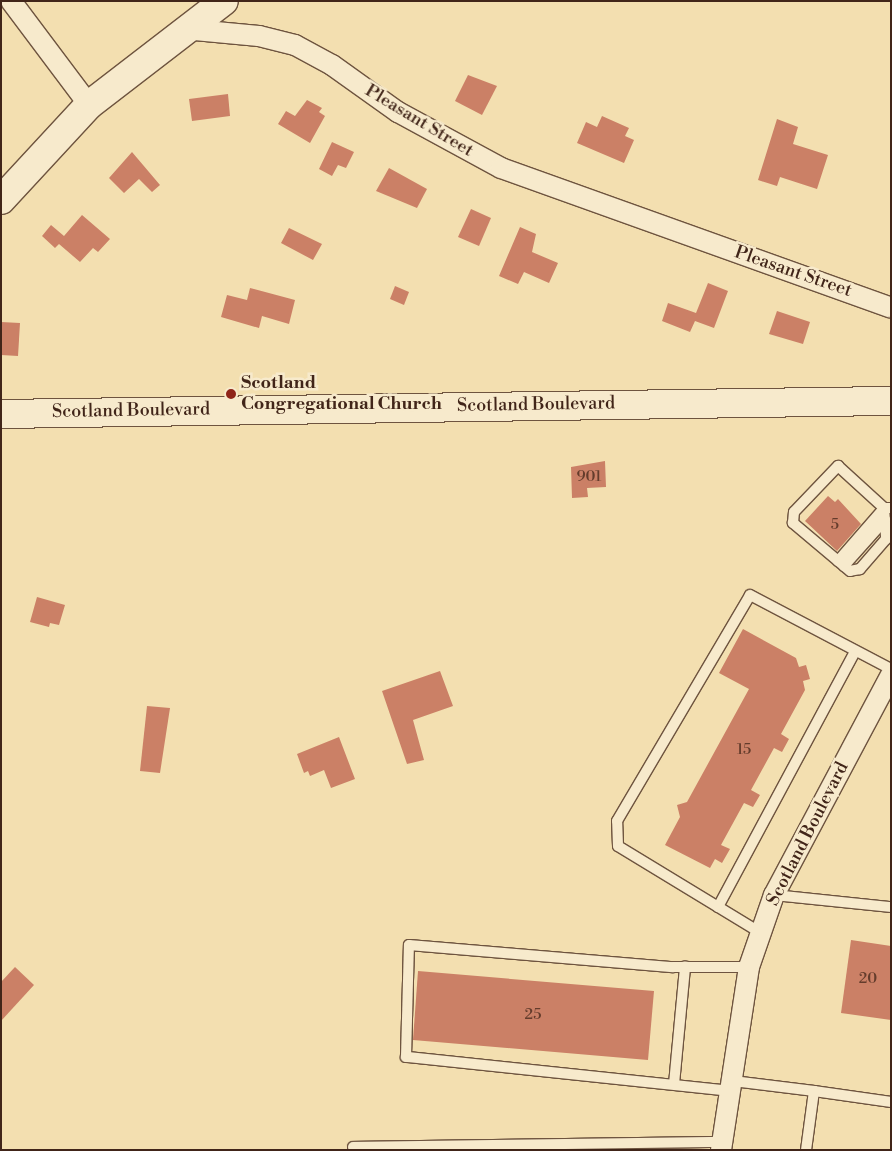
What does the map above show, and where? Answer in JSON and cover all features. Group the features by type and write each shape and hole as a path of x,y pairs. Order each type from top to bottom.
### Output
{"main road":[{"path":"1,200 89,106 184,29 224,1"},
{"name":"Scotland Boulevard","path":"1,414 891,401"}],"street":[{"path":"11,1 89,106"},
{"name":"Pleasant Street","path":"184,29 260,36 295,45 332,65 398,112 501,168 891,308"},
{"name":"Scotland Boulevard","path":"722,1146 749,967 774,895 891,675"}],"lane":[{"path":"838,466 888,508 886,538 860,569 850,571 793,523 794,512 838,466"},
{"path":"841,564 888,508"},
{"path":"761,933 618,846 617,820 750,596 891,669"},
{"path":"718,907 855,652"},
{"path":"774,895 891,907"},
{"path":"749,967 685,967 409,945 406,1056 674,1084 814,1090 891,1102"},
{"path":"674,1084 685,967"},
{"path":"806,1150 814,1090"},
{"path":"352,1147 722,1146"}],"building":[{"path":"468,75 497,86 482,115 455,101"},
{"path":"228,94 230,116 192,121 189,99"},
{"path":"307,100 322,108 319,112 325,116 310,143 278,124 286,111 295,116"},
{"path":"602,116 629,128 625,136 634,140 624,163 577,143 586,122 597,127"},
{"path":"777,119 798,127 793,144 828,155 817,189 780,177 777,186 758,180"},
{"path":"332,142 354,152 346,168 338,165 332,176 319,169"},
{"path":"132,152 160,185 152,192 139,179 124,193 109,178"},
{"path":"389,168 427,189 417,208 376,191"},
{"path":"471,209 491,218 479,246 458,237"},
{"path":"82,215 110,239 98,252 93,248 80,262 59,244 55,248 42,236 51,225 64,236"},
{"path":"520,227 536,234 532,252 558,263 549,283 524,272 518,284 499,276"},
{"path":"289,228 322,244 313,260 281,243"},
{"path":"708,283 728,291 714,328 695,321 690,332 662,321 668,303 696,313"},
{"path":"395,286 409,292 404,305 390,299"},
{"path":"250,288 295,300 289,324 262,316 259,328 221,317 227,295 247,300"},
{"path":"777,311 810,322 803,344 769,334"},
{"path":"1,322 20,323 18,356 1,355"},
{"path":"605,461 606,487 587,488 588,497 572,498 571,467"},
{"path":"828,496 835,502 838,499 861,524 837,551 805,521"},
{"path":"37,597 65,605 59,625 50,623 49,627 30,622"},
{"path":"743,629 796,658 799,667 806,665 810,679 803,681 805,690 781,734 789,739 782,752 774,748 751,790 760,795 753,807 744,803 721,845 730,849 722,863 715,859 710,868 665,845 680,817 677,805 687,802 749,689 719,673"},
{"path":"440,671 453,706 413,720 424,760 407,764 382,691"},
{"path":"147,706 170,708 160,773 140,771"},
{"path":"339,737 355,779 331,788 324,770 310,776 308,771 304,773 297,754"},
{"path":"851,940 891,946 891,1020 841,1013"},
{"path":"15,967 34,985 1,1021 1,982"},
{"path":"418,971 654,991 648,1060 413,1040"}],"place":[{"name":"Scotland Congregational Church","path":"231,394"}]}
